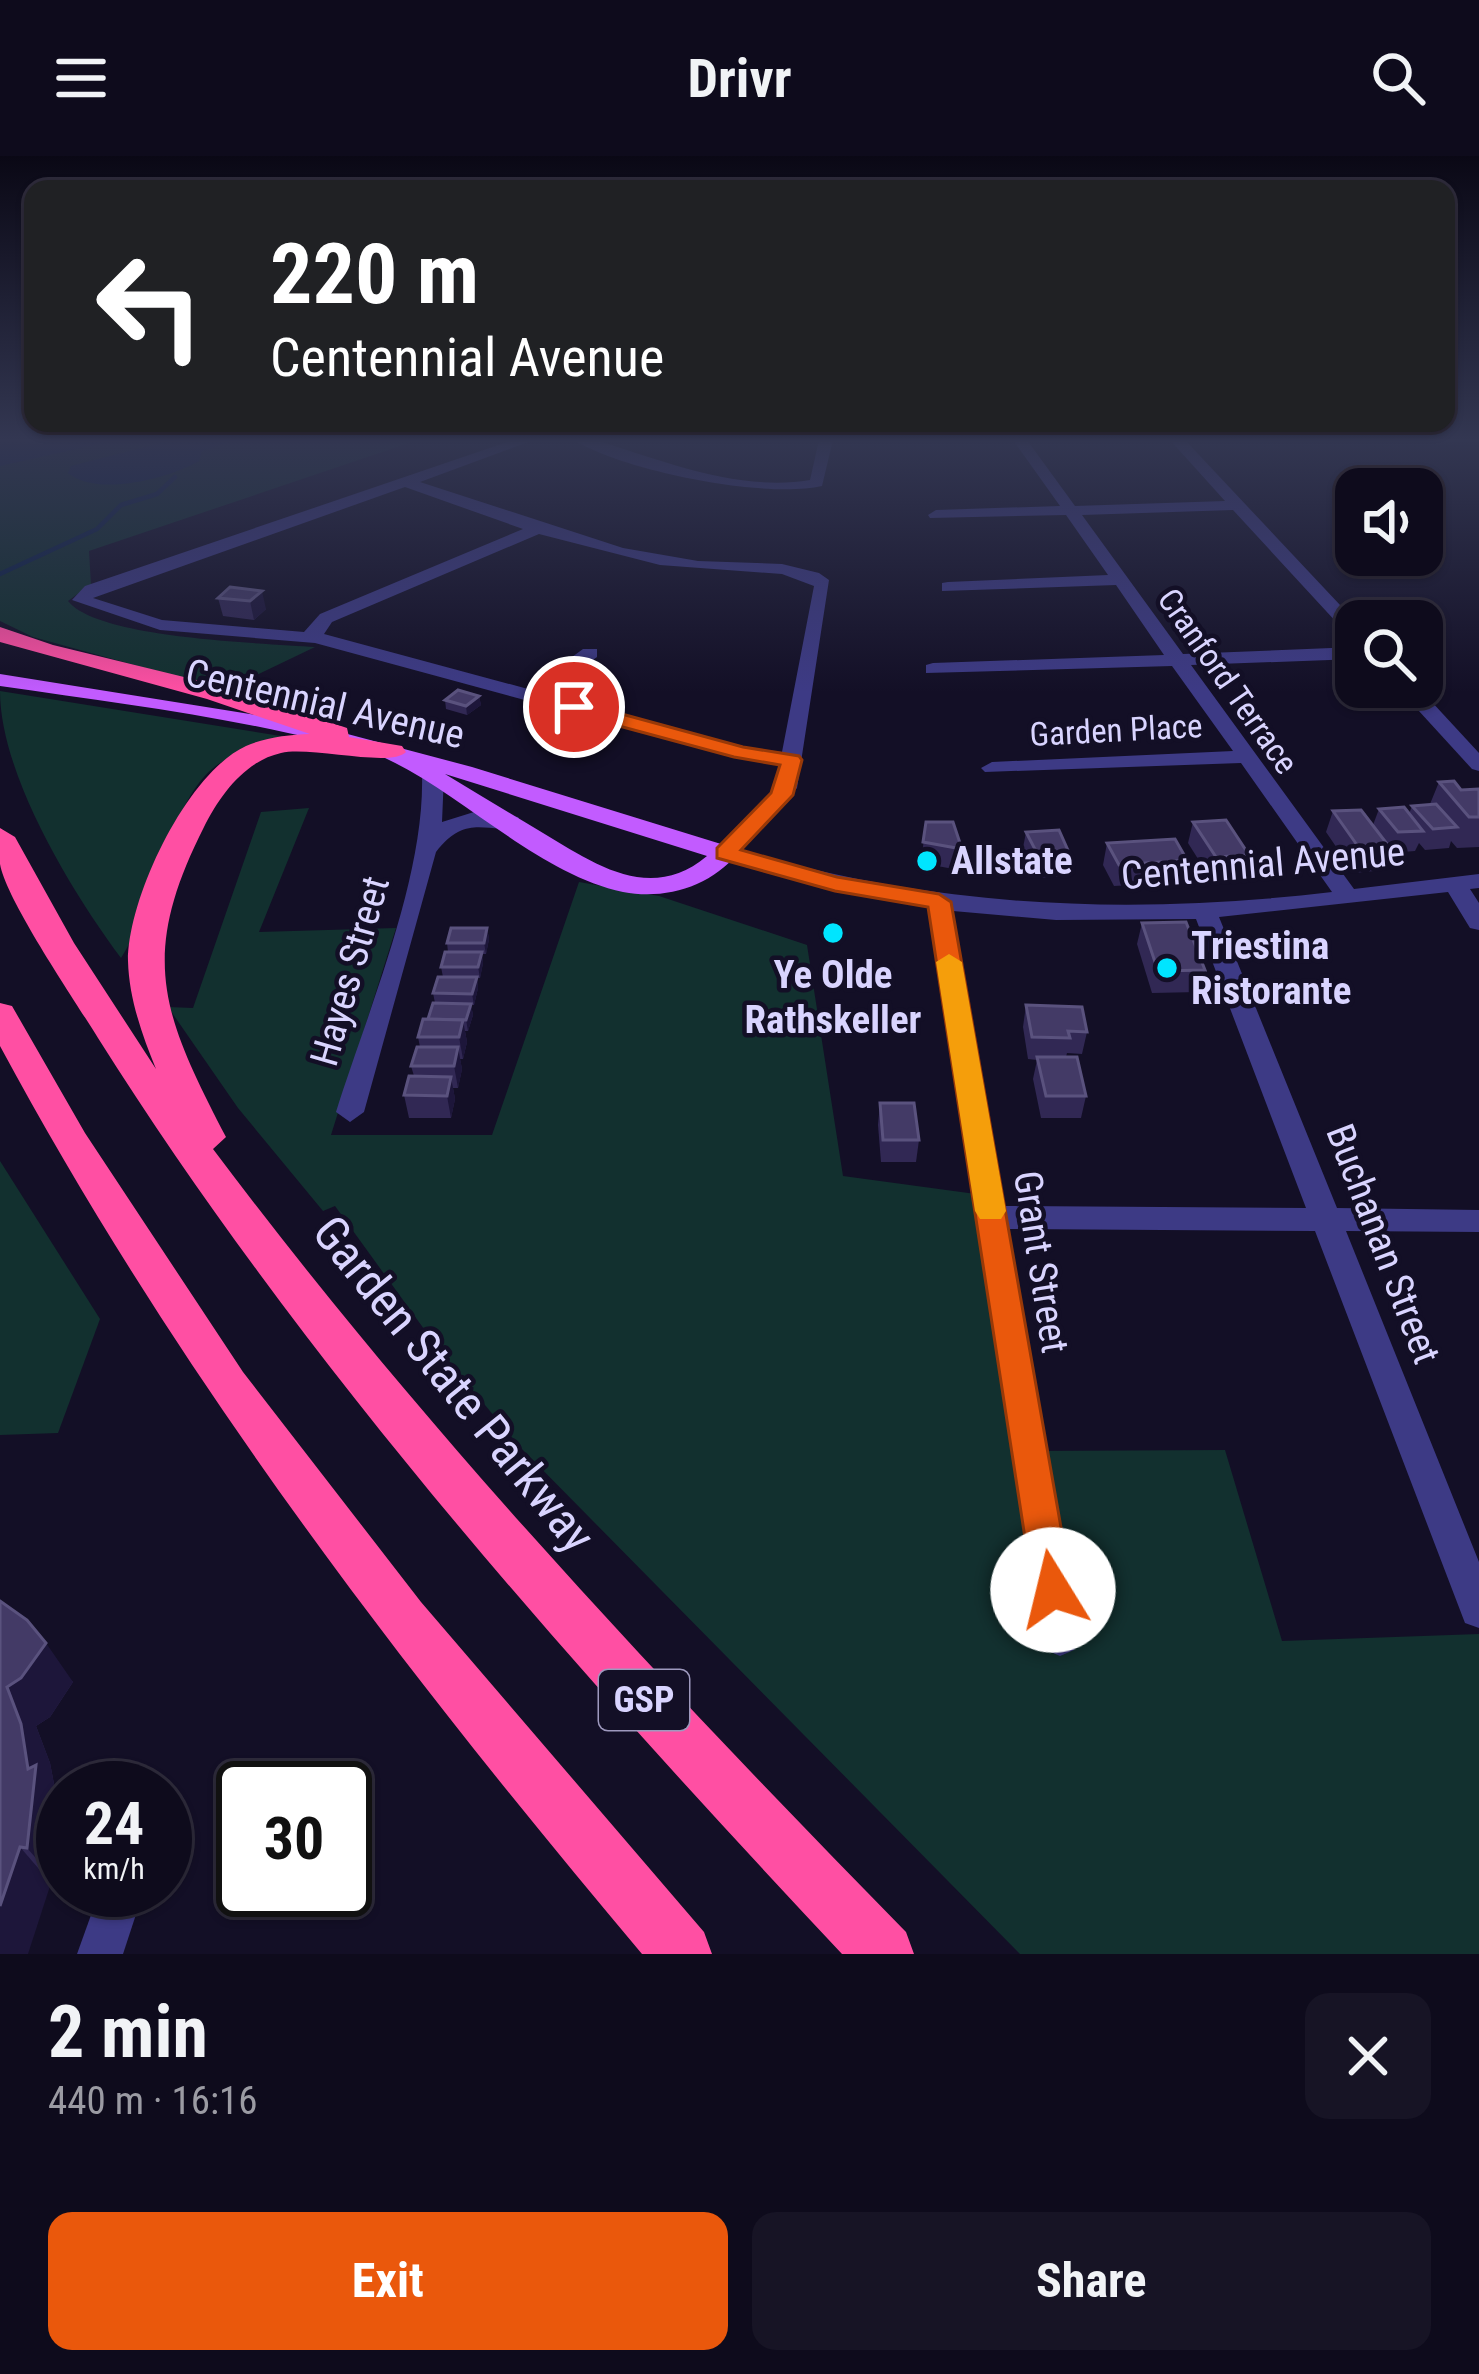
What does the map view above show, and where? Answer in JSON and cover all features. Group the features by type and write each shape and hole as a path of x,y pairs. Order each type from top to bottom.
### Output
{"highway":[{"path":"0,634 216,694 392,752"},
{"path":"299,1293 220,1161 178,1077 149,990 147,936 181,843 211,789 232,764 263,749 300,742 392,752"},
{"name":"Garden State Parkway","path":"0,837 48,926 133,1062 299,1293 557,1605 884,1954"},
{"path":"0,1014 50,1107"},
{"path":"0,1029 163,1288 293,1473 509,1749 682,1954"}],"main road":[{"name":"Centennial Avenue","path":"7,681 231,715 392,752 725,853"},
{"path":"392,752 586,870 631,887 683,883 703,874 725,853"}],"street":[{"path":"288,524 81,597 88,606 160,625 316,638 742,753 792,760"},
{"path":"524,524 669,562 799,572 818,578 824,590 782,795 725,853"},
{"name":"Cranford Terrace","path":"1080,524 1347,896"},
{"path":"1255,524 1335,610"},
{"path":"316,638 313,631 326,618 538,529"},
{"path":"948,586 1121,580"},
{"path":"532,696 590,653"},
{"path":"933,669 1335,654"},
{"path":"1426,708 1479,765"},
{"name":"Garden Place","path":"992,768 1243,757"},
{"name":"Hayes Street","path":"350,1112 425,852 436,794 433,775"},
{"name":"Hayes Street","path":"425,852 442,830 459,821 478,817 510,822"},
{"name":"Centennial Avenue","path":"725,853 835,884 939,902 1070,913 1205,911 1467,882"},
{"path":"1467,882 1479,922"},
{"name":"Grant Street","path":"939,902 1060,1637"},
{"name":"Buchanan Street","path":"1205,911 1330,1220 1479,1610"},
{"path":"992,1217 1479,1220"},
{"path":"100,1954 113,1917"}],"green space":[{"path":"0,524 169,524 89,551 91,584 68,601 85,614 146,631 315,647 225,690 33,637 0,621"},
{"path":"0,691 287,737 225,760 200,781 174,828 144,912 121,958 61,866 25,794 3,724"},
{"path":"309,808 259,932 396,928 331,1135 492,1135 579,882 659,896 807,945 843,1176 983,1195 1030,1451 1225,1450 1282,1641 1479,1634 1479,1954 1020,1954 519,1446 437,1347 335,1206 323,1211 238,1108 168,1007 193,1008 261,812"},
{"path":"0,1161 100,1319 58,1433 0,1435"}],"building":[{"path":"230,587 262,591 250,601 218,598"},
{"path":"458,690 479,696 466,706 445,700"},
{"path":"1454,781 1461,790 1479,789 1479,817 1469,817 1439,782"},
{"path":"1436,804 1457,827 1433,829 1412,806"},
{"path":"1404,807 1423,831 1398,832 1379,809"},
{"path":"1361,810 1391,849 1362,852 1333,811"},
{"path":"1226,820 1249,855 1216,857 1193,822"},
{"path":"926,822 953,822 962,849 923,842"},
{"path":"1059,830 1070,855 1039,857 1026,832"},
{"path":"1175,839 1187,860 1119,865 1107,843"},
{"path":"1186,922 1205,970 1158,971 1142,923"},
{"path":"451,928 487,928 484,943 447,943"},
{"path":"445,952 482,952 478,967 441,967"},
{"path":"438,977 477,977 472,994 433,993"},
{"path":"433,1003 471,1004 466,1020 428,1019"},
{"path":"1026,1005 1082,1007 1087,1032 1068,1031 1070,1038 1032,1037"},
{"path":"423,1019 463,1020 459,1037 418,1037"},
{"path":"417,1047 458,1047 454,1066 411,1066"},
{"path":"1037,1057 1077,1057 1086,1096 1046,1096"},
{"path":"409,1076 451,1077 447,1096 404,1095"},
{"path":"880,1103 914,1103 919,1140 883,1140"},
{"path":"0,1601 27,1620 46,1643 21,1678 7,1687 21,1724 28,1769 36,1765 27,1848 20,1847 0,1906"}],"waterway":[{"path":"0,574 102,524"}],"slow traffic":[{"path":"949,962 990,1211"}],"place":[{"name":"Allstate","path":"927,861"},
{"name":"Ye Olde Rathskeller","path":"833,933"},
{"name":"Triestina Ristorante","path":"1167,968"}],"route":[{"path":"574,707 742,753 792,760 782,795 725,853 835,884 939,902 1053,1590"}]}
